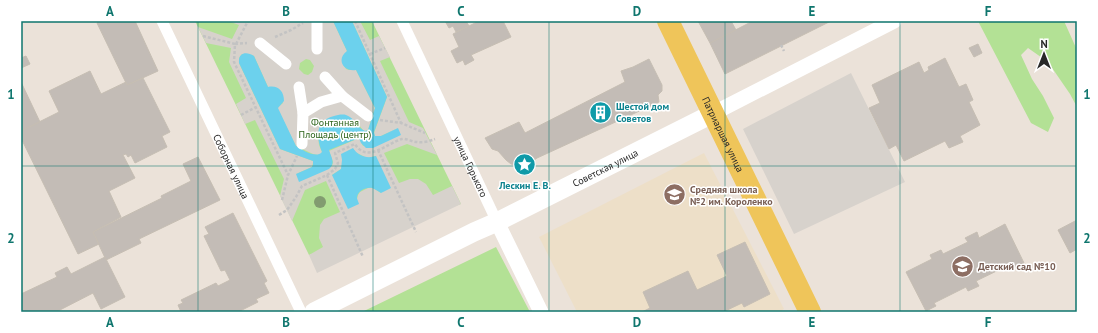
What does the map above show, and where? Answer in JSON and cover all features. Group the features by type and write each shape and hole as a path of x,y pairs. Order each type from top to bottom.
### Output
{"main road":[{"name":"Патриаршая улица","path":"668,21 810,312"}],"street":[{"name":"Соборная улица","path":"162,21 300,312"},
{"path":"317,21 317,49"},
{"name":"улица Горького","path":"402,21 541,312"},
{"name":"Советская улица","path":"314,312 497,222 894,21"},
{"path":"260,43 286,64"},
{"path":"325,77 342,96 368,116"},
{"path":"299,87 303,113 302,144"},
{"path":"303,113 321,102 342,96"}],"path":[{"path":"248,21 235,44 234,62 288,176"},
{"path":"355,21 401,123"},
{"path":"203,36 235,44"},
{"path":"781,46 784,51"},
{"path":"370,54 385,48"},
{"path":"241,115 256,107"},
{"path":"382,120 401,123 425,133"},
{"path":"279,215 287,210 302,186 327,175 335,169 338,163 335,153 355,144 367,153 374,153 403,139 417,142 435,139"},
{"path":"378,150 416,232"},
{"path":"282,200 288,176 297,158"},
{"path":"327,175 363,257"}],"shaded area":[{"name":"Фонтанная Площадь (центр)","path":"228,21 333,21 347,51 342,60 343,64 346,69 356,70 375,108 368,130 363,130 355,120 318,136 319,145 322,152 318,155 313,154 296,146 277,108 283,103 268,87 254,56 242,54 239,58 239,63 280,149 313,161 312,167 296,174 332,166 333,162 329,151 359,138 363,146 398,128 381,136 375,136 374,134 387,97 352,21 360,21 370,40 379,36 390,57 380,61 409,122 423,128 437,155 407,144 384,153 399,183 410,179 418,179 426,184 433,195 452,186 461,204 317,273 309,255 323,247 319,238 320,225 324,219 340,212 326,181 305,190 292,221 280,196 284,179 255,120 245,124 236,104 246,98 229,62 231,48 206,43 198,27 232,39 239,25","holes":["306,59 310,60 314,66 312,72 308,75 304,74 299,69 300,63","355,152 367,158 376,156 381,193 373,188 368,188 360,192 357,199 332,175 341,169 342,157"]},
{"path":"851,73 905,182 794,234 743,129"},
{"name":"Средняя школа №2 им. Короленко","path":"704,153 784,309 779,312 577,312 539,237"}],"green space":[{"name":"Фонтанная Площадь (центр)","path":"195,21 372,21 461,204 309,255"},
{"path":"979,21 1064,21 1077,50 1077,107 1048,62 1028,48 1021,55 1032,79 1043,96 1054,118 1048,132 1031,123"},
{"path":"496,247 530,312 362,312"}],"water":[{"path":"333,21 352,21 387,97 374,132 375,136 381,136 398,128 401,135 373,148 366,148 361,143 359,138 329,150 333,162 331,167 299,182 296,174 312,167 313,161 280,149 239,63 239,60 241,55 245,53 254,56 268,87 275,87 283,94 284,101 278,108 296,146 309,153 316,155 319,154 322,152 318,135 320,126 323,122 334,116 345,115 352,118 362,130 365,131 368,130 375,108 356,70 348,69 342,64 342,58 347,51"},
{"path":"353,148 357,153 363,156 376,156 391,188 381,193 372,188 362,190 357,196 359,204 348,209 332,175 341,169 341,154"}],"building":[{"path":"100,21 135,21 158,71 127,85 97,23"},
{"path":"445,21 466,21 469,26 456,32 453,26 449,28"},
{"path":"479,21 503,21 511,37 471,55 474,60 465,65 463,60 457,63 451,51 459,47 453,34"},
{"path":"698,21 731,21 736,30 710,43"},
{"path":"753,21 831,21 725,74 710,43"},
{"path":"978,44 982,53 974,57 969,48"},
{"path":"26,56 30,64 21,68 21,58"},
{"path":"945,58 959,87 966,84 973,100 969,102 980,125 960,136 963,142 949,148 945,141 904,161 896,145 889,149 869,108 880,103 872,85 919,62 924,73 929,70 928,67"},
{"name":"Шестой дом Советов","path":"649,59 662,85 662,91 658,95 659,102 537,158 530,163 520,166 511,164 498,151 492,149 485,138 519,122 525,133 625,82 621,71"},
{"path":"90,71 101,94 126,82 127,85 143,78 170,132 162,136 167,147 135,163 131,155 128,157 126,154 123,155 135,178 109,191 121,217 93,232 99,244 78,254 21,138 21,131 59,112 49,91"},
{"path":"21,82 40,122 21,131"},
{"path":"198,157 220,200 139,239 141,243 106,260 93,232 162,198 161,196 191,181 183,164"},
{"path":"233,213 267,281 264,283 269,293 256,299 258,302 238,312 181,312 178,305 183,303 181,300 216,283 218,286 230,280 225,270 221,271 204,236 209,234 205,227"},
{"path":"1077,220 1077,249 1070,253 1058,230"},
{"name":"Детский сад №10","path":"1005,224 1024,263 1013,268 1011,264 976,281 979,286 968,291 966,287 934,303 936,306 926,311 906,272 932,259 930,255 941,250 943,254 968,242 965,238 977,232 979,238"},
{"path":"745,242 770,294 744,307 742,303 723,312 642,312 650,308 643,292 688,271 697,290 727,276 717,255"},
{"path":"105,257 125,297 101,309 93,293 56,312 21,312 21,294 57,277 55,273 67,267 71,274"}],"place":[{"name":"Шестой дом Советов","path":"601,112"},
{"name":"Лескин Е. В.","path":"525,165"},
{"name":"Средняя школа №2 им. Короленко","path":"674,195"},
{"name":"Детский сад №10","path":"963,266"}]}
